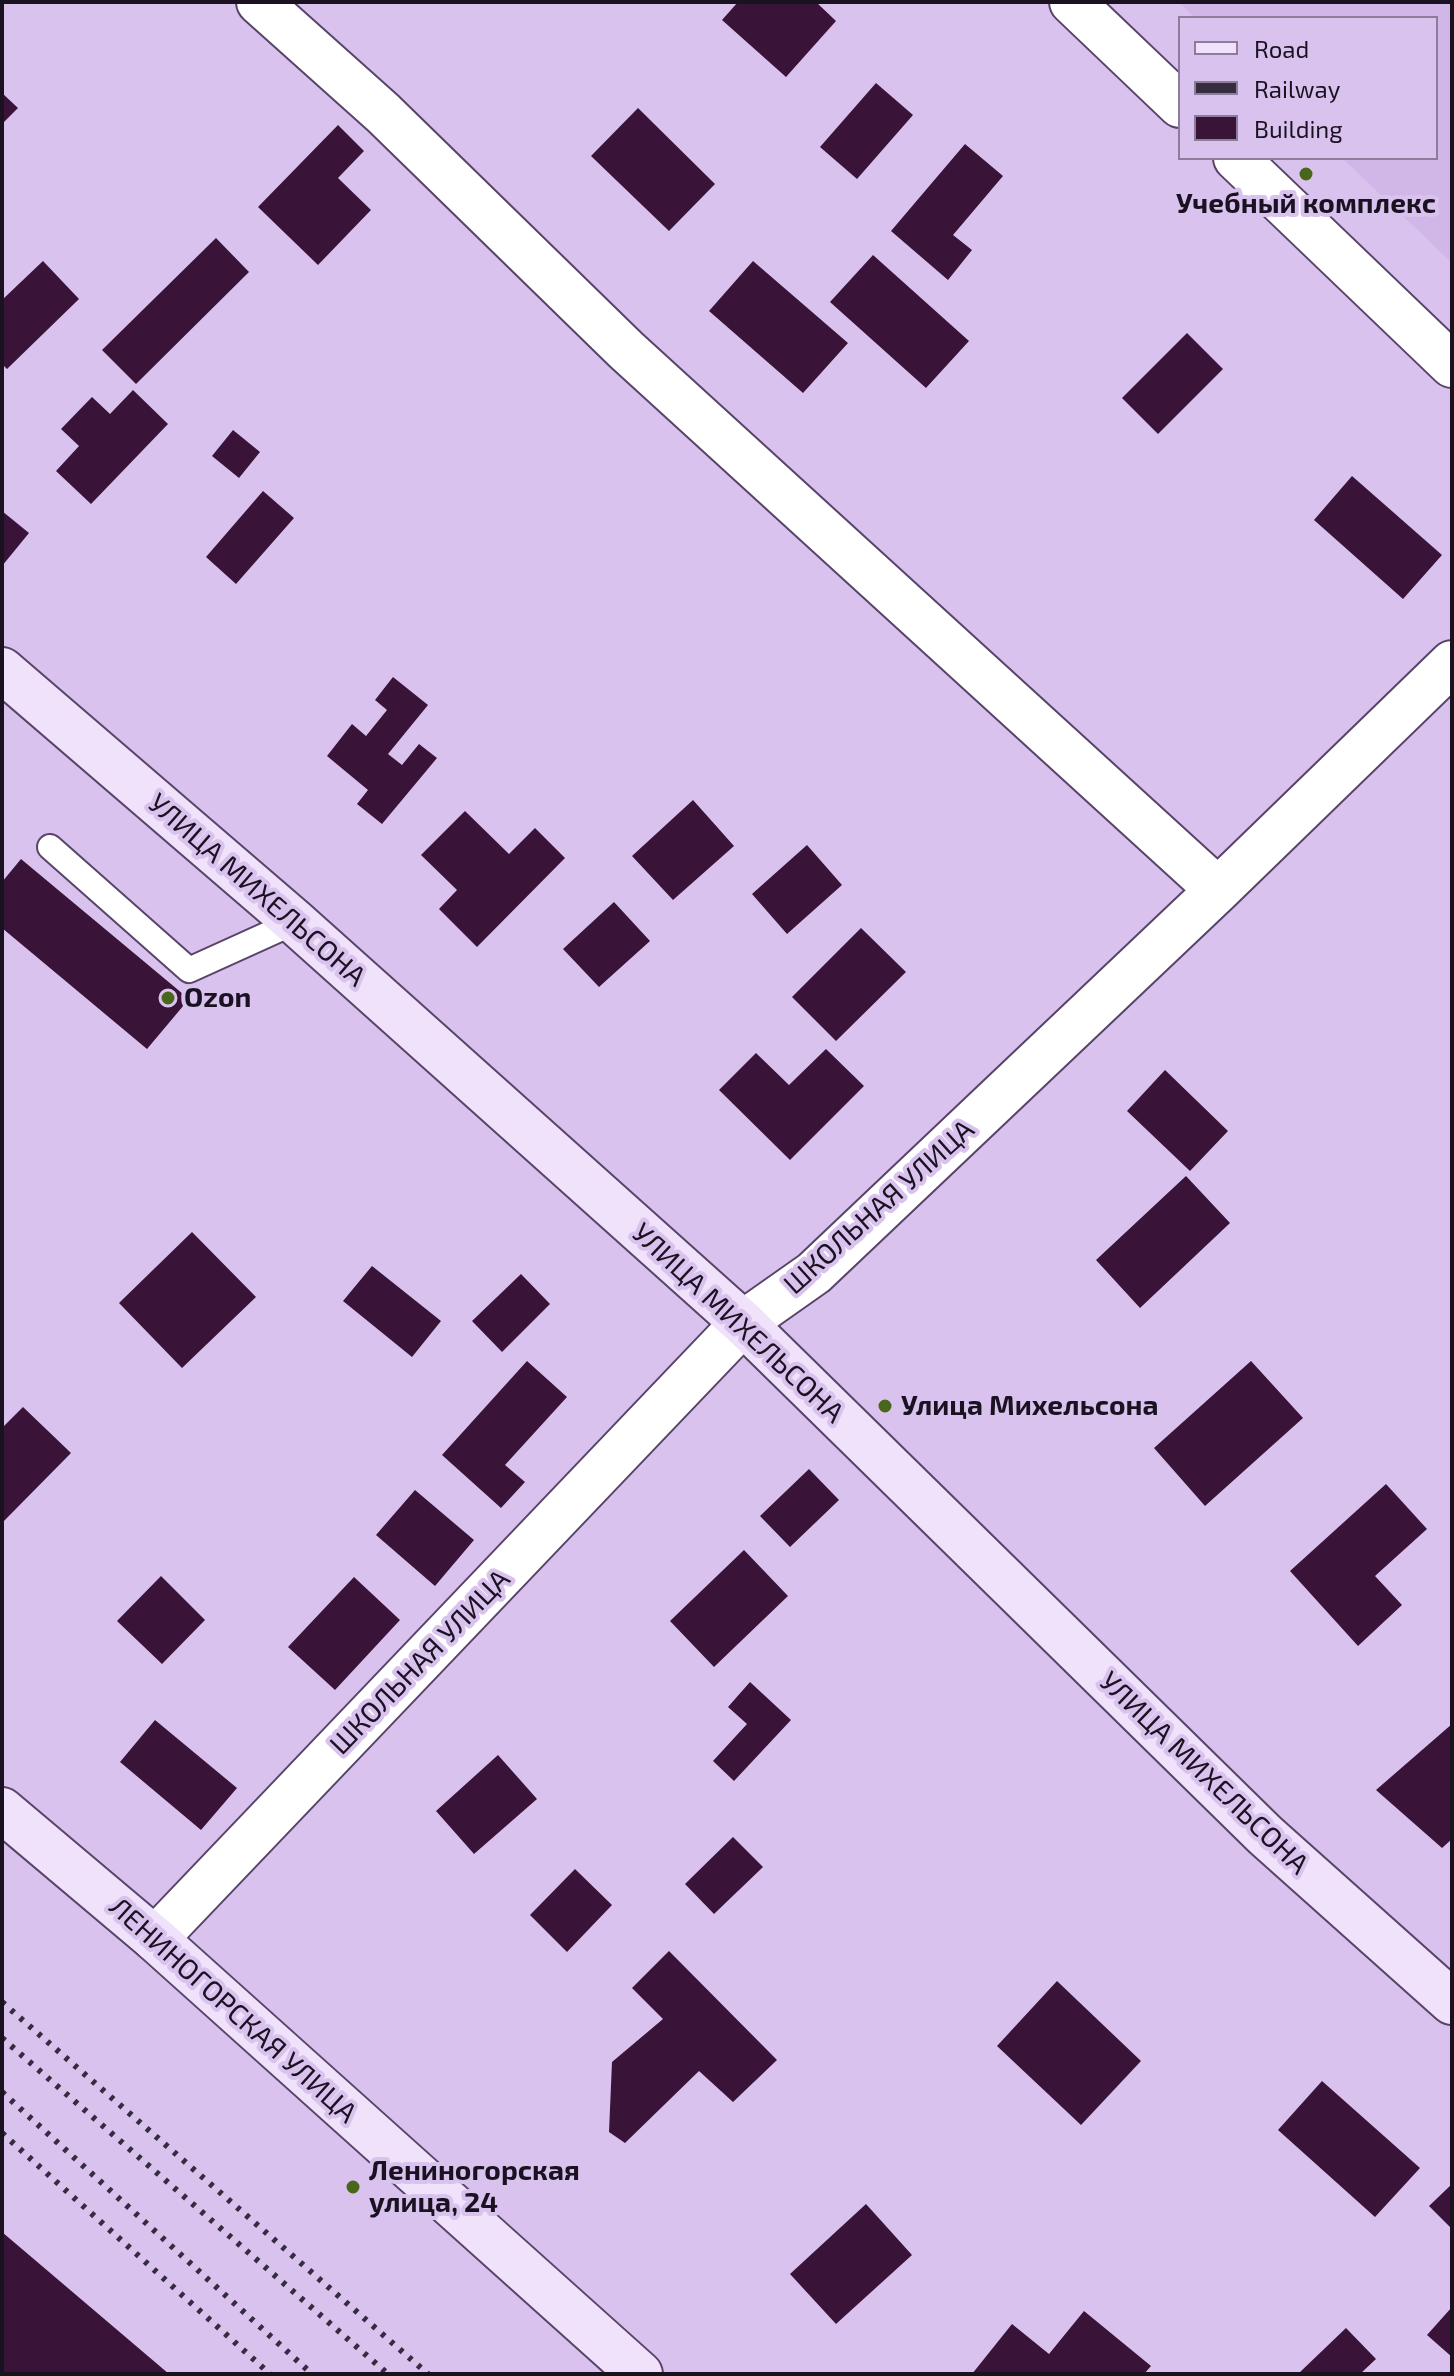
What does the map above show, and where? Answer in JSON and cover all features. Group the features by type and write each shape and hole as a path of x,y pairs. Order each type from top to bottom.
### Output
{"street":[{"path":"259,2 383,113 626,350 1218,890"},
{"path":"1072,2 1178,103"},
{"path":"1238,160 1452,365"},
{"name":"ШКОЛЬНАЯ УЛИЦА","path":"155,1939 743,1323 814,1273 1452,663"},
{"name":"УЛИЦА МИХЕЛЬСОНА","path":"2,670 295,922 743,1323 1265,1835 1452,2002"},
{"name":"ЛЕНИНОГОРСКАЯ УЛИЦА","path":"2,1810 155,1939 640,2374"}],"lane":[{"path":"50,847 189,970 295,922"}],"shaded area":[{"path":"1179,2 1452,2 1452,263 1344,160 1438,160 1438,16 1193,16"}],"building":[{"path":"738,2 816,2 836,21 786,77 722,20"},
{"path":"876,83 913,115 857,179 820,147"},
{"path":"2,93 18,108 2,124"},
{"path":"638,108 715,184 669,231 591,156"},
{"path":"338,125 364,151 338,178 371,210 318,265 258,207"},
{"path":"965,144 1003,176 953,235 972,250 948,280 891,231"},
{"path":"216,238 249,272 136,384 102,350"},
{"path":"873,255 969,341 926,388 830,302"},
{"path":"43,261 79,299 7,369 2,364 2,300"},
{"path":"753,261 848,343 803,393 709,311"},
{"path":"1187,333 1223,369 1158,434 1122,398"},
{"path":"133,390 168,424 91,504 56,471 79,446 61,429 92,397 110,414"},
{"path":"233,430 260,452 239,478 212,456"},
{"path":"1352,476 1442,555 1403,599 1314,520"},
{"path":"263,491 294,518 236,584 206,557"},
{"path":"2,511 29,533 2,566"},
{"path":"393,677 428,705 388,754 402,765 419,744 437,758 382,824 357,804 368,790 327,756 352,724 366,736 387,710 375,700"},
{"path":"693,800 734,846 673,900 632,856"},
{"path":"465,811 509,854 535,828 565,858 477,947 439,909 457,890 421,855"},
{"path":"807,845 842,885 787,934 752,894"},
{"path":"21,859 189,999 147,1049 2,928 2,882"},
{"path":"614,902 650,941 599,987 563,949"},
{"path":"861,928 906,972 836,1041 792,997"},
{"path":"826,1049 864,1086 790,1160 719,1090 756,1053 789,1085"},
{"path":"1165,1070 1228,1131 1190,1171 1127,1111"},
{"path":"1186,1176 1230,1223 1140,1308 1096,1260"},
{"path":"192,1232 256,1297 182,1368 119,1303"},
{"path":"372,1266 441,1321 412,1357 343,1301"},
{"path":"521,1274 550,1304 502,1352 472,1321"},
{"path":"527,1361 567,1397 505,1465 525,1482 501,1508 442,1455"},
{"path":"1251,1361 1303,1418 1205,1506 1154,1448"},
{"path":"23,1407 71,1453 2,1523 2,1428"},
{"path":"809,1469 839,1500 790,1547 760,1516"},
{"path":"1386,1484 1427,1529 1375,1576 1402,1605 1358,1646 1290,1571"},
{"path":"415,1490 474,1540 435,1586 376,1535"},
{"path":"744,1550 788,1596 714,1667 670,1621"},
{"path":"161,1576 205,1620 162,1664 117,1621"},
{"path":"354,1577 400,1620 335,1690 288,1647"},
{"path":"750,1682 791,1720 734,1781 713,1761 747,1724 728,1707"},
{"path":"155,1720 237,1788 201,1830 120,1762"},
{"path":"1452,1724 1452,1839 1442,1848 1376,1790"},
{"path":"498,1755 537,1799 474,1854 436,1811"},
{"path":"733,1837 763,1867 714,1914 685,1884"},
{"path":"575,1869 612,1905 567,1952 530,1915"},
{"path":"669,1951 777,2060 733,2102 699,2071 625,2143 609,2132 612,2062 663,2019 632,1988"},
{"path":"1057,1981 1141,2061 1081,2125 997,2046"},
{"path":"1322,2081 1420,2168 1375,2217 1278,2130"},
{"path":"1452,2184 1452,2229 1429,2206"},
{"path":"866,2204 912,2255 836,2324 790,2274"},
{"path":"2,2232 169,2374 2,2374"},
{"path":"1452,2307 1452,2357 1427,2335"},
{"path":"1084,2311 1151,2366 1144,2374 972,2374 1012,2324 1049,2354"},
{"path":"1346,2328 1376,2359 1360,2374 1298,2374"}],"railway":[{"path":"2,2002 428,2374"},
{"path":"2,2038 388,2374"},
{"path":"2,2092 312,2374"},
{"path":"2,2133 270,2374"}],"place":[{"name":"Учебный комплекс","path":"1306,174"},
{"name":"Ozon","path":"168,998"},
{"name":"Улица Михельсона","path":"885,1406"},
{"name":"Лениногорская улица, 24","path":"353,2187"}]}
